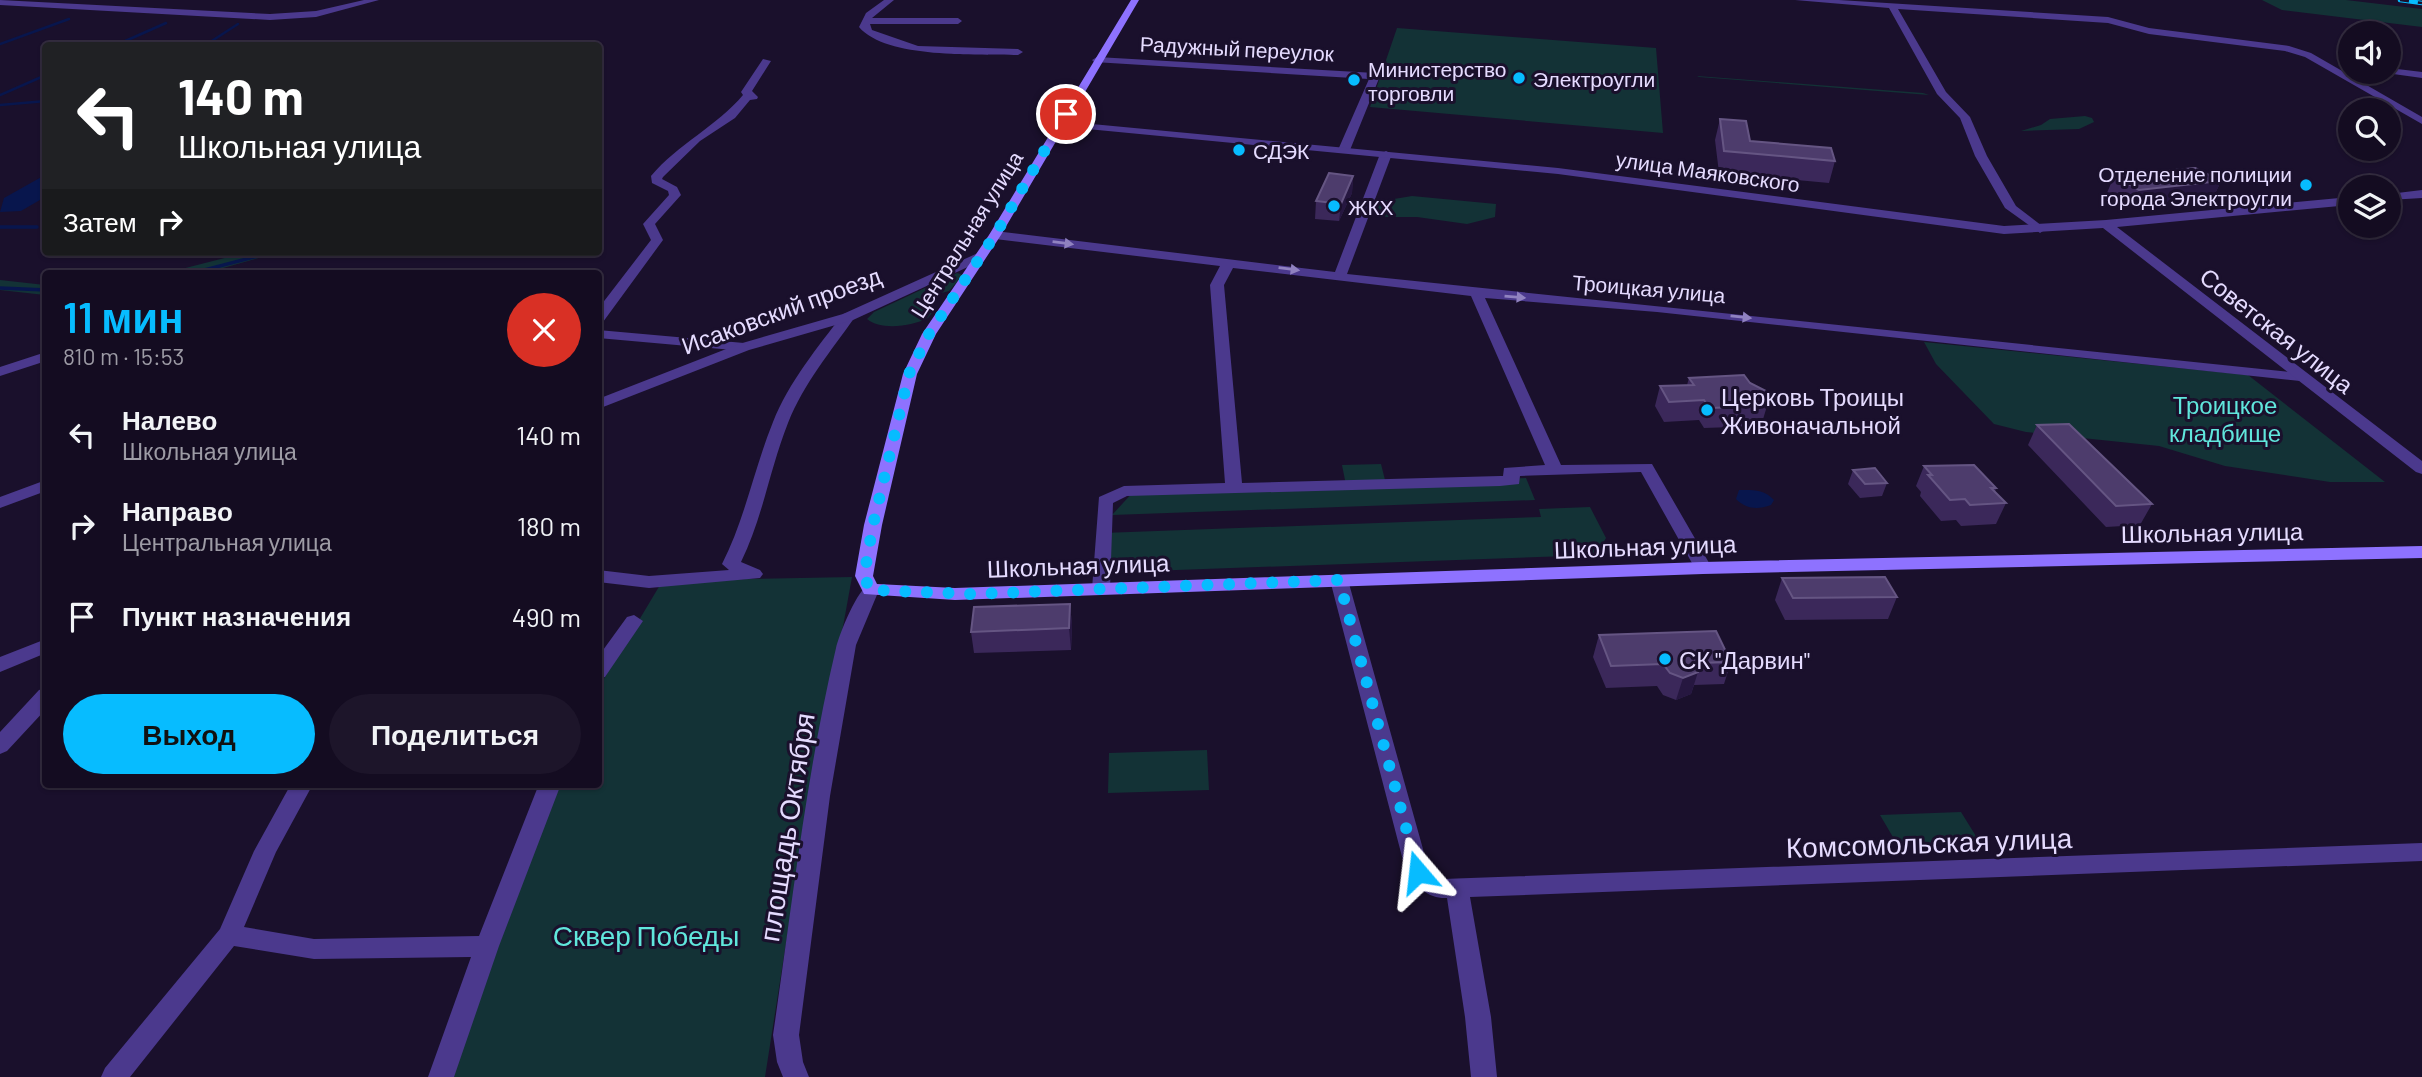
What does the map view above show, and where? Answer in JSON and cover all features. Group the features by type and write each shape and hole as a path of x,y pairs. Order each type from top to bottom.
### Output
{"main road":[{"name":"Центральная улица","path":"870,590 864,576 903,392 922,347 978,257 995,235 1135,0"},
{"name":"Школьная улица","path":"870,590 955,594 1703,568 2422,552"}],"street":[{"path":"0,2 270,17 316,14 375,0"},
{"path":"890,0 869,15 864,27 869,32 917,49 1018,52"},
{"path":"1799,0 2120,22 2149,31 2286,48 2338,61"},
{"path":"1892,6 1942,94 1965,117 1981,156 2011,208 2040,229"},
{"path":"866,21 958,21"},
{"path":"2308,55 2422,121"},
{"name":"Радужный переулок","path":"1097,60 1375,76 1344,150"},
{"path":"602,314 657,240 649,224 675,195 673,189 656,181 657,176 696,139 731,116 748,96 753,97 746,92 766,61"},
{"path":"2401,72 2422,75"},
{"name":"улица Маяковского","path":"1060,124 1594,175 1974,227 2040,229 2338,202"},
{"path":"1340,275 1385,153"},
{"path":"2401,196 2422,194"},
{"name":"Советская улица","path":"2106,224 2422,469"},
{"name":"Троицкая улица","path":"995,235 1476,293 1657,308 2300,377"},
{"name":"Исаковский проезд","path":"602,403 744,347 848,317 978,257"},
{"path":"1229,262 1217,285 1234,488"},
{"path":"1476,293 1555,469"},
{"path":"602,576 649,582 754,573 731,564 746,532 781,421 814,364 848,317"},
{"path":"602,334 744,347"},
{"path":"0,372 42,357"},
{"path":"1101,589 1105,501 1112,495 1135,490 1500,481 1513,480 1510,471 1555,469 1646,467 1703,568"},
{"path":"0,503 42,487"},
{"path":"1339,580 1418,872 1447,889 1478,1017 1484,1077"},
{"name":"площадь Октября","path":"796,1077 790,1062 786,1035 819,796 846,645 870,590"},
{"path":"602,666 634,621"},
{"path":"0,665 42,647"},
{"path":"0,746 42,699"},
{"path":"114,1077 229,935 265,851 300,788"},
{"path":"441,1077 487,946 549,788"},
{"name":"Комсомольская улица","path":"1447,889 2422,852"},
{"path":"229,935 314,949 487,946"}],"green space":[{"path":"2262,0 2346,0 2422,9 2422,27 2401,24 2401,21 2373,21 2282,10"},
{"name":"Электроугли","path":"1397,28 1656,48 1663,133 1370,107"},
{"path":"1697,76 1923,93 1929,95 1699,77"},
{"path":"2085,116 2092,118 2094,122 2079,129 2021,131 2041,125 2050,119"},
{"path":"1412,196 1496,204 1495,217 1467,224 1417,217 1386,217 1374,212 1382,201"},
{"path":"232,256 266,256 216,270 178,270"},
{"path":"957,273 963,275 949,291 930,296 925,307 932,313 928,318 897,326 880,325 867,319 874,312"},
{"path":"0,280 42,285 42,295 0,290"},
{"name":"Троицкое кладбище","path":"1924,342 2248,375 2385,482 2330,482 2225,466 2159,446 2026,432 1994,424 1936,364"},
{"path":"1381,464 1386,484 1526,478 1535,500 1112,515 1135,490 1346,485 1342,465"},
{"path":"1590,507 1606,538 1596,555 1122,572 1102,552 1103,533 1541,517 1539,509"},
{"name":"Сквер Победы","path":"852,577 789,924 765,1077 447,1077 557,788 602,788 602,682 660,585 746,579"},
{"path":"1207,750 1209,790 1108,793 1109,753"},
{"path":"1961,812 1979,841 1897,844 1880,815"}],"shaded area":[{"path":"42,177 42,199 21,211 0,212 4,198"},
{"path":"1739,490 1762,492 1774,500 1766,507 1748,507 1736,499"}],"building":[{"path":"1720,119 1746,121 1750,141 1831,148 1835,161 1724,151"},
{"path":"2195,168 2221,181 2139,190 2114,176"},
{"path":"1329,173 1353,176 1341,204 1316,201"},
{"path":"1744,375 1750,383 1766,391 1760,397 1767,406 1709,408 1704,400 1669,402 1660,386 1694,385 1689,378"},
{"path":"2069,424 2152,504 2116,506 2037,425"},
{"path":"1974,465 2006,503 1970,505 1965,499 1950,500 1928,475 1932,475 1924,466"},
{"path":"1875,468 1887,483 1865,484 1853,470"},
{"path":"1885,577 1897,597 1793,598 1782,578"},
{"path":"1070,604 1069,628 971,632 974,607"},
{"path":"1716,631 1731,662 1697,663 1698,672 1683,678 1670,673 1663,664 1611,666 1599,635"}],"waterway":[{"path":"0,44 69,19"},
{"path":"123,42 166,23"},
{"path":"210,42 238,24"},
{"path":"0,95 42,77"},
{"path":"0,105 42,101"},
{"path":"0,227 37,227"},
{"path":"204,270 258,256"},
{"path":"0,288 42,290"}],"railway":[{"path":"2400,0 2422,3"}],"place":[{"name":"Электроугли","path":"1519,78"},
{"name":"Министерство торговли","path":"1354,80"},
{"name":"СДЭК","path":"1239,150"},
{"name":"Отделение полиции города Электроугли","path":"2306,185"},
{"name":"ЖКХ","path":"1334,206"},
{"name":"Церковь Троицы Живоначальной","path":"1707,410"},
{"name":"СК \"Дарвин\"","path":"1665,659"}],"route":[{"path":"1066,114 995,235 929,334 909,374 873,525 864,576 870,590 971,594 1339,580 1400,814 1418,872"}]}
